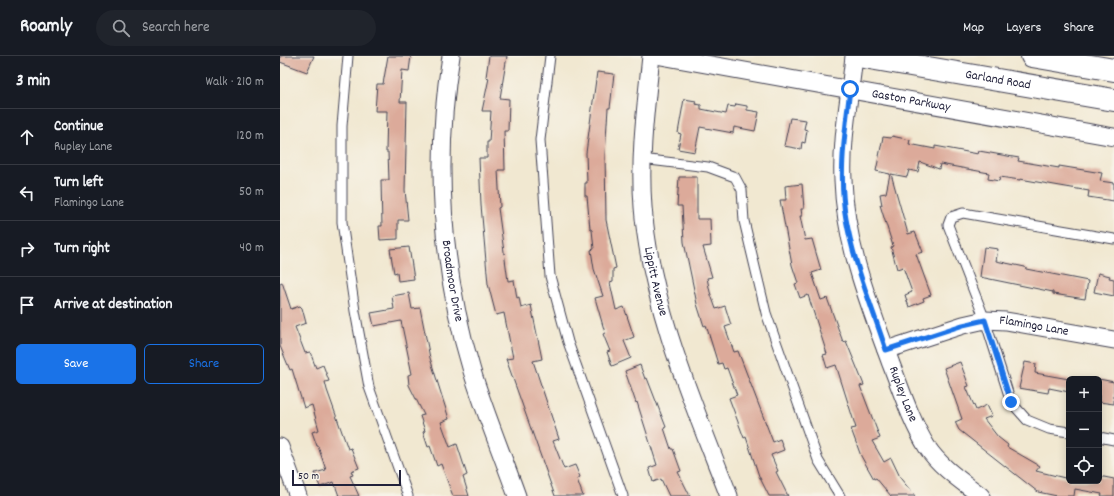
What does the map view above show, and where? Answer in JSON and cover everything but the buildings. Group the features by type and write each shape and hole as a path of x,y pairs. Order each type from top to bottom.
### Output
{"main road":[{"name":"Garland Road","path":"858,56 1114,100"},
{"path":"1032,56 1114,70"}],"street":[{"name":"Broadmoor Drive","path":"451,56 445,92 442,178 447,259 458,320 472,371 517,496"},
{"name":"Lippitt Avenue","path":"651,56 641,159 643,208 651,265 663,318 729,496"},
{"name":"Gaston Parkway","path":"661,56 1114,137"},
{"name":"Rupley Lane","path":"854,56 844,142 843,179 846,218 855,258 886,350 912,420 928,449 948,470 981,496"},
{"name":"Flamingo Lane","path":"886,350 963,325 985,320 1006,321 1114,340"},
{"path":"280,447 298,496"}],"lane":[{"path":"348,56 342,126 342,222 354,311 369,387 408,496"},
{"path":"550,56 540,140 550,276 568,342 623,496"},
{"path":"641,159 708,167 735,177 742,190 744,221 766,313 818,460 840,496"},
{"path":"1066,432 1049,429 1027,420 1011,402 985,320 948,224 951,217 963,213 1114,239"},
{"path":"1102,438 1114,440"}],"route":[{"path":"850,89 844,142 843,179 846,218 855,258 886,350 963,325 985,320 1011,402"}]}
